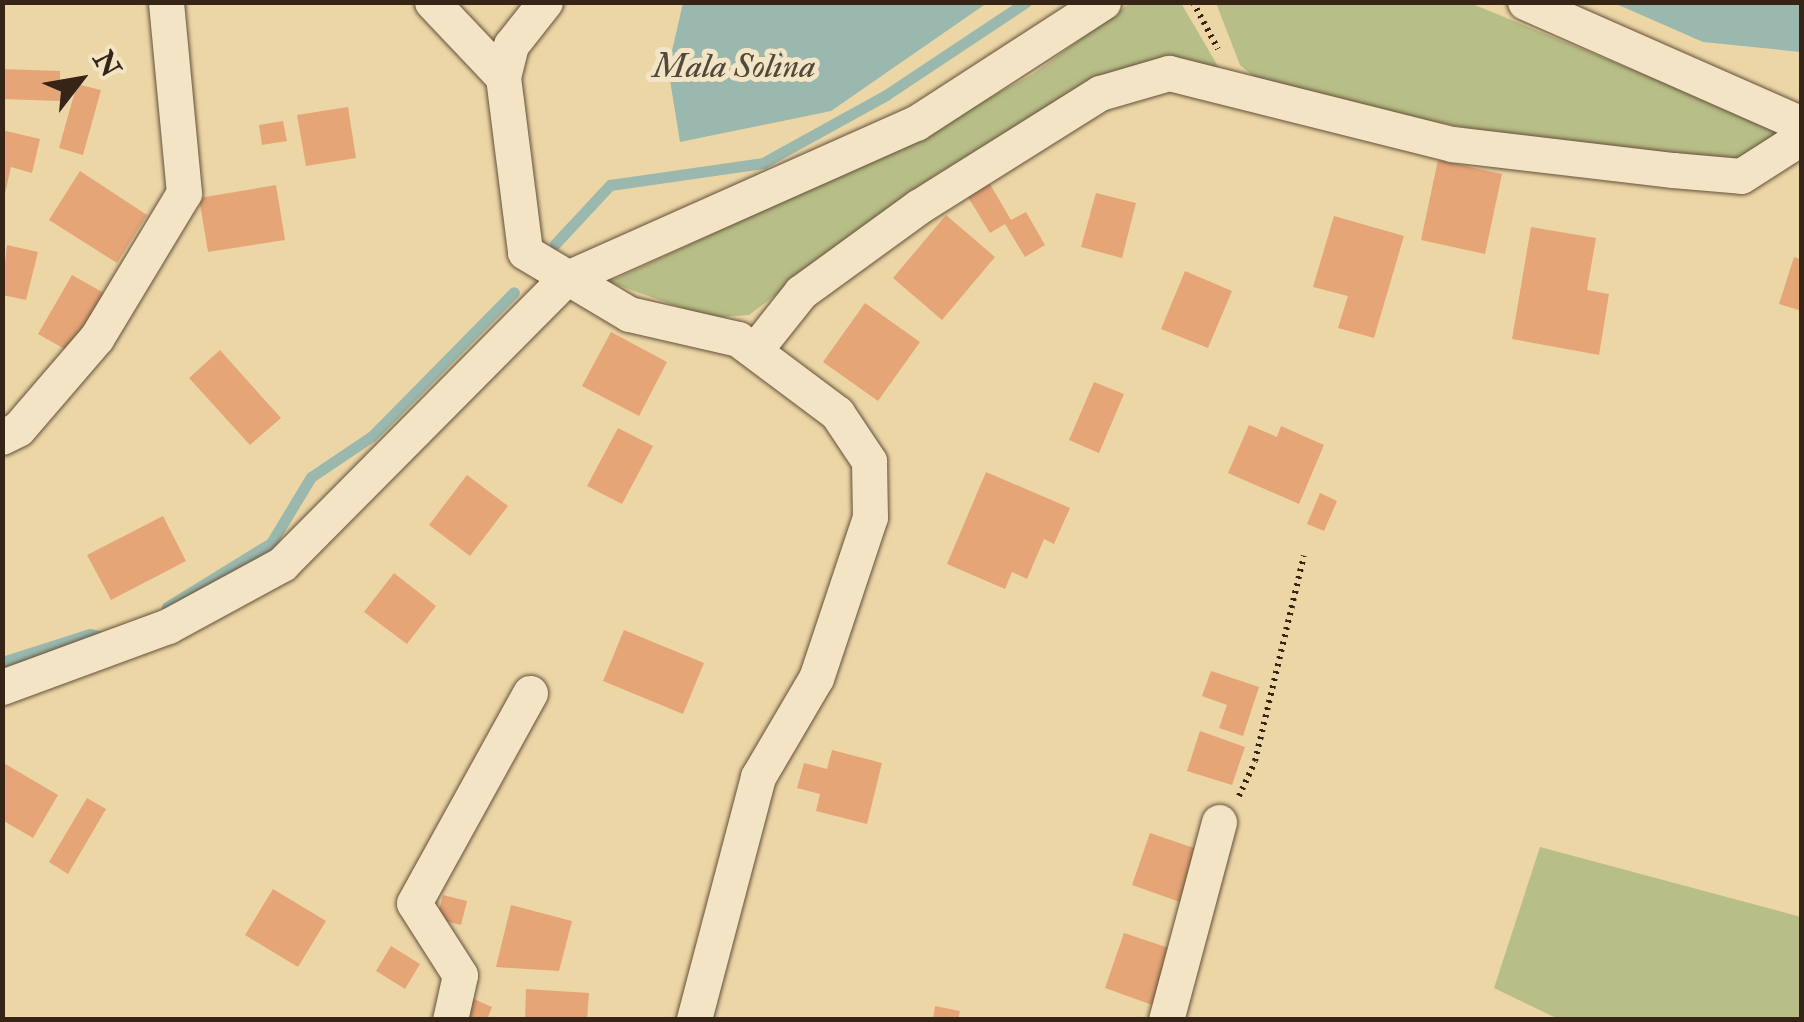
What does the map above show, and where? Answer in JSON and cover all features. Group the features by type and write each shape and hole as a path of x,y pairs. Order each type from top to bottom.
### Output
{"street":[{"path":"2,436 18,430 97,338 184,193 166,2"},
{"path":"432,2 503,77"},
{"path":"545,2 510,44 503,77 525,252 629,314 755,350 837,413 869,460 870,516 816,678 758,778 694,1020"},
{"path":"2,687 168,626 282,564 565,279 916,123 1104,2"},
{"path":"1525,2 1802,124"},
{"path":"755,350 801,292 1100,93 1169,73 1452,144 1719,175 1742,176 1802,137"},
{"path":"450,1020 460,975 414,903 530,693"},
{"path":"1166,1020 1219,822"}],"path":[{"path":"1193,2 1220,55 1224,84"},
{"path":"1219,822 1254,760 1304,556"}],"green space":[{"path":"1130,3 1181,3 1219,68 1161,59 1081,87 934,176 749,315 710,318 609,282 905,144 1033,74"},
{"path":"1216,3 1470,3 1745,116 1775,131 1777,139 1742,163 1488,132 1322,100 1264,85 1240,65"},
{"path":"1540,847 1801,917 1801,1019 1558,1019 1494,988"}],"water":[{"name":"Mala Solina","path":"683,2 987,3 831,111 680,142 668,68"},
{"path":"1614,3 1801,3 1801,52 1703,42"}],"building":[{"path":"2,69 60,71 60,101 2,99"},
{"path":"77,84 101,90 83,155 59,148"},
{"path":"348,107 356,158 306,166 297,115"},
{"path":"283,121 287,141 262,145 259,125"},
{"path":"2,130 40,139 32,173 11,167 4,198"},
{"path":"1438,160 1502,174 1485,254 1421,240"},
{"path":"80,171 147,215 117,263 49,220"},
{"path":"987,179 1011,220 1026,212 1045,245 1025,257 1005,224 990,233 965,192"},
{"path":"276,185 285,240 208,252 199,198"},
{"path":"1096,193 1136,203 1122,258 1081,247"},
{"path":"946,215 995,257 942,320 893,278"},
{"path":"1334,216 1404,236 1374,338 1338,328 1348,296 1313,287"},
{"path":"1531,227 1596,238 1587,290 1609,294 1599,355 1512,339"},
{"path":"7,245 38,252 26,300 2,295"},
{"path":"1794,257 1802,260 1802,311 1779,304"},
{"path":"1185,271 1232,291 1208,348 1161,329"},
{"path":"72,275 104,293 70,352 38,334"},
{"path":"865,303 920,342 878,401 823,362"},
{"path":"611,332 667,362 639,416 582,386"},
{"path":"220,350 281,418 250,445 189,378"},
{"path":"1094,382 1124,394 1099,453 1069,440"},
{"path":"1249,425 1277,437 1281,426 1324,445 1299,504 1228,473"},
{"path":"618,428 653,446 622,504 587,486"},
{"path":"986,472 1070,508 1054,544 1044,539 1027,579 1012,572 1005,589 947,564"},
{"path":"467,475 508,506 470,556 429,525"},
{"path":"1320,493 1337,501 1324,531 1307,524"},
{"path":"163,516 186,561 111,600 87,555"},
{"path":"394,573 436,606 407,644 364,612"},
{"path":"624,630 704,663 683,714 603,681"},
{"path":"1211,671 1259,687 1243,736 1219,728 1227,705 1202,696"},
{"path":"1200,731 1245,747 1232,785 1187,771"},
{"path":"832,750 882,763 867,824 816,811 820,794 797,788 804,763 827,769"},
{"path":"2,762 58,795 33,838 2,820"},
{"path":"87,798 106,809 68,874 49,862"},
{"path":"1150,833 1197,849 1180,902 1132,885"},
{"path":"273,889 326,921 298,967 245,935"},
{"path":"443,895 467,901 461,925 437,919"},
{"path":"511,905 572,921 559,971 496,967"},
{"path":"1124,933 1178,951 1158,1007 1105,988"},
{"path":"391,946 420,964 405,989 376,971"},
{"path":"526,989 589,993 587,1020 525,1020"},
{"path":"469,997 492,1007 487,1020 458,1020"},
{"path":"935,1006 960,1011 958,1020 933,1020"}],"waterway":[{"path":"555,244 610,185 763,163 886,95 1026,2"},
{"path":"167,607 271,543 311,477 372,436 514,292"},
{"path":"2,662 90,634 107,638"}]}
